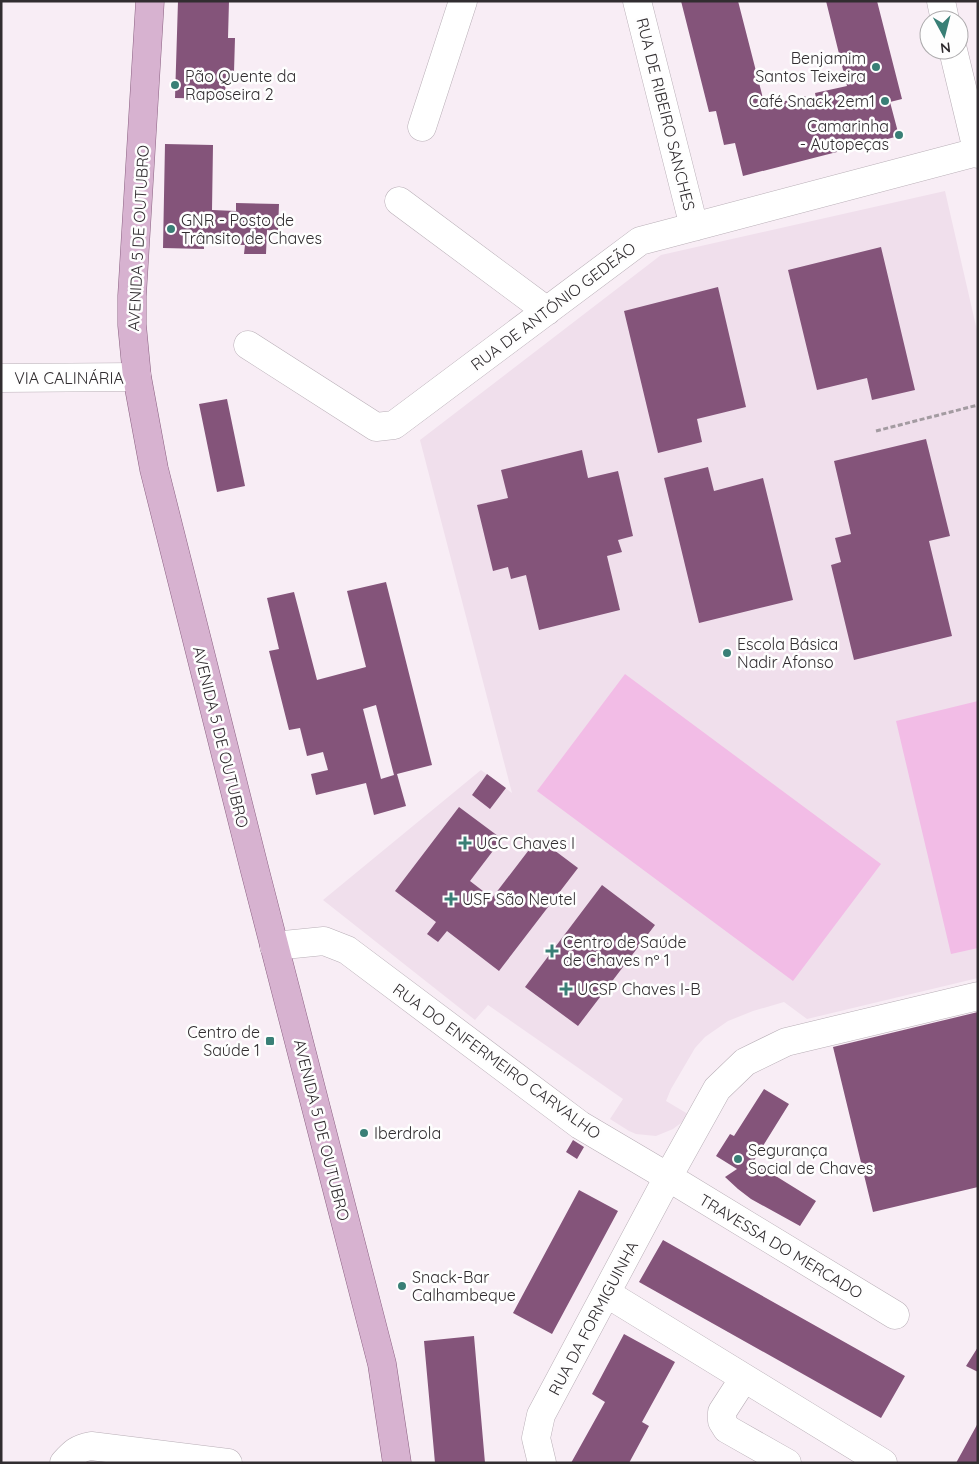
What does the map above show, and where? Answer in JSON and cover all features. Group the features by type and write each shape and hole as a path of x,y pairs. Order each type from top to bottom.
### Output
{"main road":[{"name":"AVENIDA 5 DE OUTUBRO","path":"150,1 132,296 132,325 137,377 154,469 382,1364 397,1463"}],"street":[{"path":"422,127 463,1"},
{"name":"RUA DE RIBEIRO SANCHES","path":"637,1 694,227"},
{"path":"963,63 978,153"},
{"name":"RUA DE ANTÓNIO GEDEÃO","path":"248,345 376,426 394,425 640,241 978,153"},
{"path":"399,201 547,311"},
{"name":"VIA CALINÁRIA","path":"1,378 137,377"},
{"name":"RUA DO ENFERMEIRO CARVALHO","path":"274,946 324,941 347,950 580,1125 668,1178"},
{"path":"668,1178 717,1088 745,1062 786,1042 978,996"},
{"name":"RUA DA FORMIGUINHA","path":"542,1463 536,1438 540,1415 668,1178"},
{"name":"TRAVESSA DO MERCADO","path":"668,1178 895,1315"},
{"path":"606,1293 883,1463"},
{"path":"744,1378 722,1412 722,1421 727,1429 787,1463"},
{"path":"64,1463 73,1452 91,1446 228,1463"}],"path":[{"path":"876,431 978,405"}],"shaded area":[{"name":"Escola Básica Nadir Afonso","path":"945,191 978,335 978,978 807,1019 784,1002 728,1021 705,1037 695,1048 671,1089 666,1101 688,1114 681,1123 673,1129 656,1136 636,1134 610,1119 623,1099 488,1005 475,1020 323,900 481,770 512,793 420,440 661,255"},
{"path":"625,674 881,864 793,981 537,791"},
{"path":"978,701 978,948 951,954 896,721"}],"building":[{"path":"178,1 229,1 228,38 235,38 234,72 226,72 225,99 175,98"},
{"path":"681,1 738,1 766,110 782,106 781,102 805,96 807,100 816,98 815,93 847,86 826,1 877,1 902,99 890,102 899,136 743,176 735,143 724,145 716,111 709,112"},
{"path":"165,144 213,145 212,210 236,211 236,203 279,204 278,231 267,230 266,254 244,254 245,245 204,244 204,249 163,248"},
{"path":"881,247 915,390 872,400 867,378 817,390 788,270"},
{"path":"718,287 746,407 697,419 702,442 658,453 624,311"},
{"path":"227,399 245,486 217,492 199,404"},
{"path":"926,439 950,536 929,541 952,636 854,660 831,565 841,562 835,538 851,534 834,461"},
{"path":"582,450 588,478 618,471 633,536 618,540 622,552 607,556 620,610 539,630 526,575 511,579 508,567 493,571 477,505 508,498 501,470"},
{"path":"708,467 714,491 763,478 793,600 699,623 664,478"},
{"path":"386,582 432,765 397,774 406,806 374,815 366,783 316,795 311,774 328,770 323,752 307,756 300,728 289,730 269,651 279,649 267,598 294,592 317,680 366,667 347,591","holes":["376,705 394,775 381,779 363,709"]},
{"path":"487,774 506,788 490,809 472,795"},
{"path":"459,807 502,839 470,881 492,898 538,838 578,868 499,971 447,931 438,942 427,934 436,922 395,891"},
{"path":"602,885 655,925 578,1026 525,987"},
{"path":"978,1012 978,1187 873,1212 833,1047"},
{"name":"Segurança Social de Chaves","path":"764,1089 789,1104 753,1162 816,1201 800,1226 751,1199 738,1189 725,1177 737,1169 716,1156 730,1134 734,1136"},
{"path":"573,1140 584,1147 577,1159 566,1152"},
{"path":"579,1190 618,1211 552,1334 513,1313"},
{"path":"663,1240 905,1376 881,1418 639,1282"},
{"path":"624,1334 675,1362 642,1422 649,1426 629,1463 571,1463 605,1402 592,1394"},
{"path":"474,1336 485,1463 435,1463 424,1341"},
{"path":"978,1347 978,1372 966,1366"},
{"path":"978,1423 978,1463 956,1463"}],"place":[{"name":"Benjamim Santos Teixeira","path":"876,67"},
{"name":"Pão Quente da Raposeira 2","path":"175,85"},
{"name":"Café Snack 2em1","path":"885,101"},
{"name":"Camarinha - Autopeças","path":"899,135"},
{"name":"GNR - Posto de Trânsito de Chaves","path":"171,229"},
{"name":"Escola Básica Nadir Afonso","path":"727,653"},
{"name":"UCC Chaves I","path":"465,843"},
{"name":"USF São Neutel","path":"451,899"},
{"name":"Centro de Saúde de Chaves nº 1","path":"552,951"},
{"name":"UCSP Chaves I-B","path":"566,989"},
{"name":"Centro de Saúde 1","path":"270,1041"},
{"name":"Iberdrola","path":"364,1133"},
{"name":"Segurança Social de Chaves","path":"738,1159"},
{"name":"Snack-Bar Calhambeque","path":"402,1286"}]}
